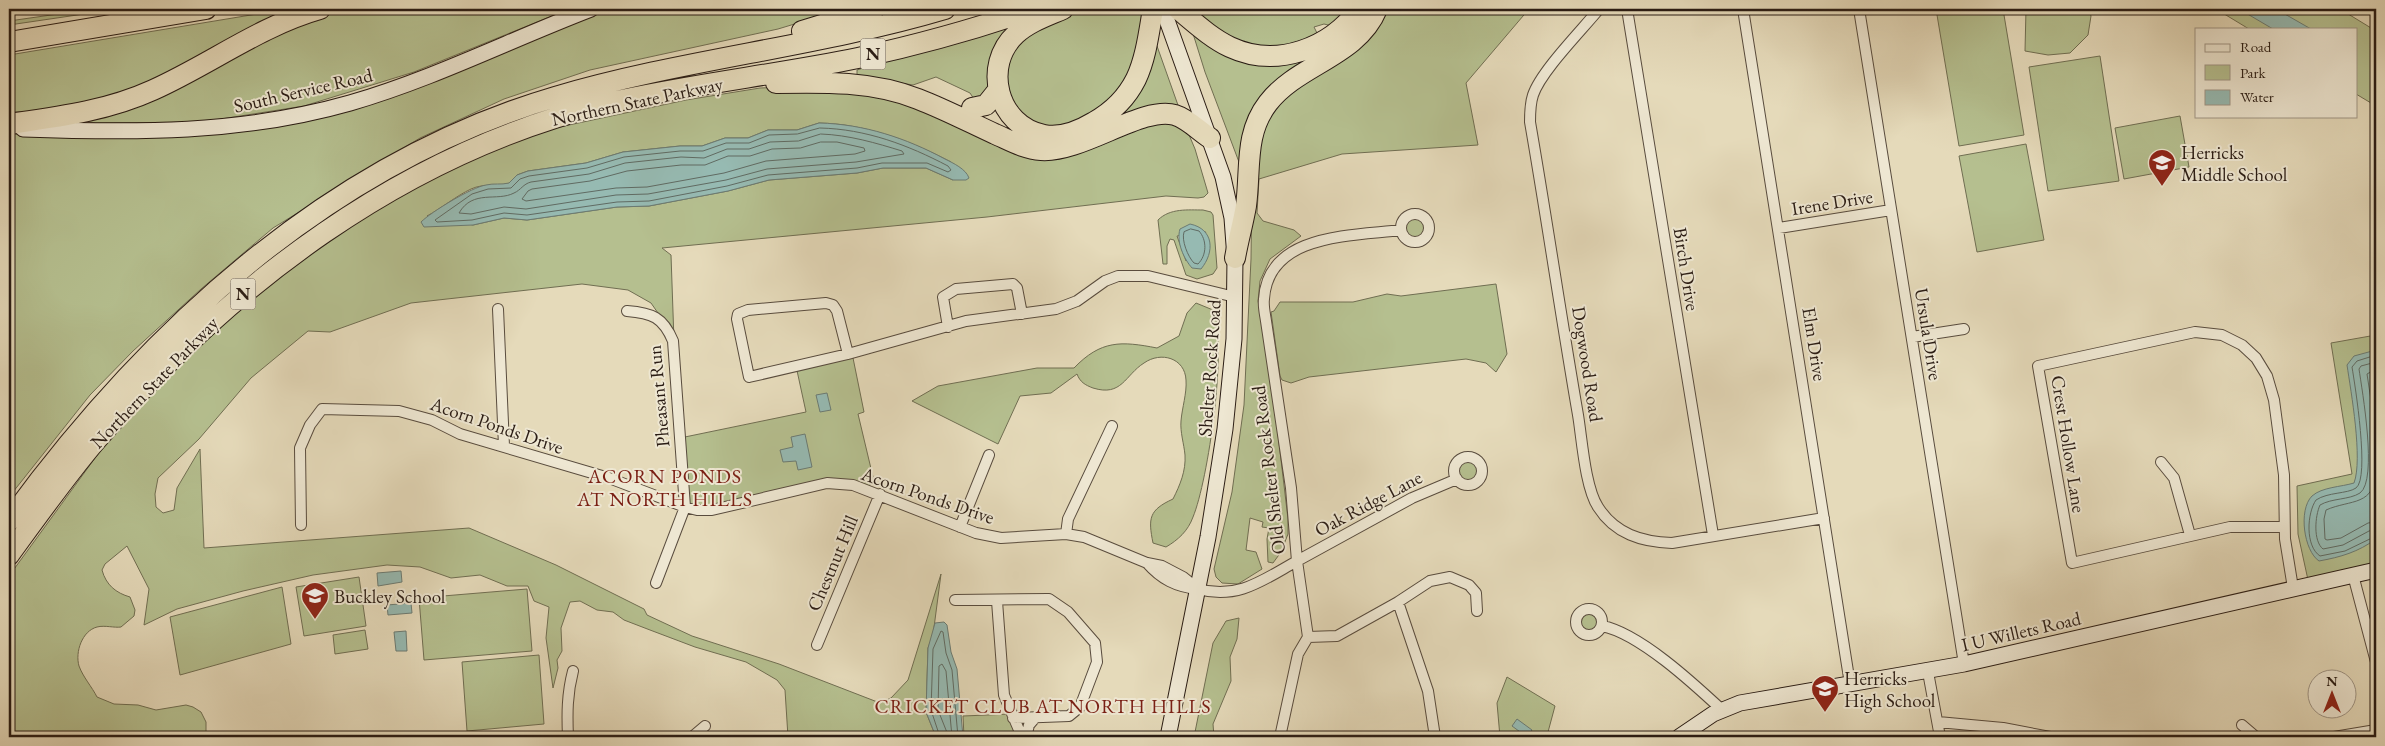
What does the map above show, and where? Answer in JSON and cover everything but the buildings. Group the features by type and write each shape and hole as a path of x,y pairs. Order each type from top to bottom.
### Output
{"highway":[{"path":"9,42 206,9"},
{"path":"9,124 85,112 128,100 181,77 286,21 320,9"},
{"path":"620,80 681,57 786,35 874,9"},
{"name":"Northern State Parkway","path":"9,520 80,428 154,348 235,275 315,214 386,169 462,131 540,101 620,80 868,29 945,9"},
{"name":"Northern State Parkway","path":"9,555 91,446 157,374 231,305 283,262 336,223 423,172 514,132 602,105 880,53 962,32 1033,9"},
{"path":"1063,9 1029,24 1010,40 999,61 998,90 1010,115 1021,125 1036,132 1057,136 1088,125 1113,109 1127,94 1135,80 1144,56 1153,9"},
{"path":"1178,9 1210,35 1232,48 1251,54 1277,56 1296,53 1323,42 1338,32 1359,9"},
{"path":"1235,258 1246,204 1249,150 1254,129 1263,110 1274,96 1286,86 1355,39 1367,28 1377,9"},
{"path":"709,84 826,82 883,88 917,98 1021,146 1040,150 1067,148 1148,116 1165,113 1183,119 1210,138"},
{"path":"972,108 989,102 998,90"}],"main road":[{"name":"South Service Road","path":"9,128 118,132 176,131 236,126 285,118 350,103 413,83 591,9"},
{"name":"Shelter Rock Road","path":"1163,9 1210,138 1228,197 1235,258 1234,339 1226,429 1198,590 1168,737"},
{"name":"I U Willets Road","path":"1679,737 1722,710 1757,699 1928,672 2376,570"}],"street":[{"name":"Dogwood Road","path":"1600,9 1543,77 1530,105 1530,122 1590,490 1597,506 1612,524 1632,537 1651,542 1672,543 1824,518"},
{"name":"Birch Drive","path":"1627,9 1713,536"},
{"name":"Elm Drive","path":"1743,9 1850,684"},
{"name":"Ursula Drive","path":"1859,9 1964,664"},
{"name":"Irene Drive","path":"1779,228 1891,210"},
{"name":"Old Shelter Rock Road","path":"1198,590 1220,593 1236,592 1297,561 1291,488 1264,299 1267,282 1277,266 1290,252 1307,243 1401,230"},
{"path":"848,354 834,305 826,303 748,310 738,314 737,319 749,377 848,354 966,321 1068,306 1105,281 1118,276 1136,275 1235,297"},
{"path":"948,327 943,297 956,289 1013,284 1017,288 1022,314"},
{"path":"498,309 504,446"},
{"name":"Pheasant Run","path":"627,312 640,312 656,318 667,326 673,341 685,508"},
{"path":"1912,337 1964,329"},
{"name":"Crest Hollow Lane","path":"2284,527 2230,527 2072,563 2038,366 2195,332 2222,336 2242,345 2256,358 2267,376 2274,400 2284,475 2284,527 2293,588"},
{"name":"Acorn Ponds Drive","path":"301,525 300,448 310,425 322,409 399,411 432,420 460,434 609,478 685,508 712,510 827,483 853,485 960,527 1001,538 1066,534 1084,537 1147,563 1159,576 1182,588 1198,590"},
{"path":"1066,534 1068,519 1112,426"},
{"path":"960,527 989,456"},
{"path":"2161,462 2174,478 2190,536"},
{"name":"Oak Ridge Lane","path":"1297,561 1412,498 1457,479"},
{"name":"Chestnut Hill","path":"817,645 880,494"},
{"path":"656,583 685,508"},
{"path":"1280,737 1298,654 1308,637 1297,561"},
{"path":"2353,575 2376,662"},
{"path":"1308,637 1336,636 1398,602 1430,581 1450,577 1469,585 1476,593 1477,611"},
{"path":"955,600 1049,599 1068,612 1095,643 1098,662 1080,707 1070,716 1013,718"},
{"path":"998,601 1004,695 1022,737"},
{"path":"1398,602 1428,691 1435,737"},
{"path":"1602,626 1621,631 1660,657 1722,710"},
{"path":"568,737 566,712 568,689 573,671"},
{"path":"1928,672 1940,737"},
{"path":"1026,737 1030,725 1035,718"},
{"path":"1938,722 2003,728 2050,737"},
{"path":"2242,725 2256,737"},
{"path":"692,737 705,726"},
{"path":"2334,737 2376,730"}],"green space":[{"path":"93,9 118,9 9,25 9,21"},
{"path":"299,9 150,84 53,111 9,112 9,55 263,13"},
{"path":"342,9 569,9 414,72 304,106 202,122 96,123 73,119 325,13"},
{"path":"607,9 844,9 778,29 590,70 504,99 420,138 273,228 201,289 133,351 90,395 9,497 9,134 60,136 236,132 499,51"},
{"path":"1068,9 1140,9 1142,18 1141,40 1135,63 1120,92 1102,108 1076,122 1062,126 1048,128 1036,126 1022,117 1004,93 1007,54 1017,38"},
{"path":"1193,9 1350,9 1332,26 1324,24 1314,27 1317,33 1302,42 1279,48 1266,48 1252,45 1225,34 1212,27"},
{"path":"1381,9 1529,9 1466,83 1478,145 1342,154 1259,179 1257,213 1263,221 1294,230 1301,236 1270,259 1260,281 1258,301 1271,375 1288,519 1288,534 1281,552 1273,563 1268,562 1267,539 1269,528 1262,527 1263,522 1250,518 1246,550 1256,552 1262,569 1238,584 1222,583 1216,577 1214,569 1232,492 1244,405 1251,259 1252,181 1267,111"},
{"path":"1936,9 2003,9 2024,135 1959,146"},
{"path":"2026,9 2089,9 2091,16 2088,35 2070,53 2048,55 2025,51"},
{"path":"2216,9 2340,9 2376,31 2376,106 2358,95 2358,28 2247,28"},
{"path":"1013,22 991,94 974,99 970,93 936,77 913,85 857,76 857,70"},
{"path":"1190,24 1210,40 1310,55 1314,63 1283,82 1242,170 1205,72"},
{"path":"1157,46 1179,108 1096,127 1153,47"},
{"path":"2100,56 2119,181 2048,191 2029,67"},
{"path":"813,86 865,90 925,107 1012,149 1163,119 1187,130 1195,149 1208,193 1204,197 1198,198 1166,196 987,217 662,248 671,255 674,341 667,326 651,303 628,290 582,284 411,303 330,332 308,331 251,378 199,439 158,478 155,494 156,507 163,513 174,510 177,488 200,449 204,548 469,528 556,565 644,609 647,615 692,636 779,664 880,703 891,698 908,680 941,574 933,635 928,648 926,712 936,737 788,737 785,690 777,680 746,662 695,647 624,620 613,612 597,610 580,601 570,602 561,628 562,651 557,660 558,668 553,688 546,638 549,607 534,601 528,586 507,586 480,575 451,578 420,567 387,565 313,575 177,609 144,625 149,589 127,546 105,564 102,570 112,588 130,597 135,610 134,616 121,627 100,626 87,633 79,649 79,666 97,697 114,704 138,705 156,710 186,705 193,707 201,712 206,722 206,731 202,735 171,733 160,737 9,737 9,576 114,432 165,376 296,261 431,174 541,131 686,100 760,88","holes":["819,123 871,130 935,154 951,162 953,180 926,168 883,168 857,173 769,180 728,191 649,206 617,207 527,220 504,218 473,225 427,216 471,189 510,183 517,175 528,171 586,163 623,152 680,146 702,146 725,138 748,138 768,130 797,130"]},
{"path":"2180,116 2189,167 2124,179 2115,128"},
{"path":"2026,144 2044,240 1977,252 1959,156"},
{"path":"1185,210 1211,212 1213,215 1217,268 1213,274 1197,279 1186,275 1174,240 1170,239 1167,246 1167,264 1163,264 1158,220 1168,213","holes":["1206,232 1186,261 1177,236"]},
{"path":"1415,214 1425,218 1429,228 1425,238 1415,242 1405,238 1401,228 1405,218"},
{"path":"1496,284 1507,354 1496,372 1486,363 1466,359 1309,377 1291,383 1282,380 1280,376 1271,312 1274,311 1280,302 1353,302 1387,294 1401,296"},
{"path":"1196,303 1213,310 1217,327 1217,381 1214,413 1205,474 1193,517 1182,535 1166,547 1153,543 1151,521 1152,516 1159,507 1173,499 1185,467 1181,425 1186,380 1185,372 1177,362 1164,357 1151,359 1111,390 1088,386 1081,381 1077,374 1051,393 1020,396 998,444 912,401 938,386 1037,368 1074,368 1093,352 1112,345 1133,344 1157,348 1179,336 1187,313"},
{"path":"2376,335 2376,565 2308,580 2298,534 2297,486 2352,474 2331,343"},
{"path":"852,353 864,412 858,414 873,477 868,490 827,483 712,510 685,507 680,438 806,412 796,366"},
{"path":"1468,457 1478,461 1482,471 1478,481 1468,485 1458,481 1454,471 1458,461"},
{"path":"359,577 366,626 304,636 296,587"},
{"path":"282,587 291,644 180,675 170,617"},
{"path":"527,589 532,651 424,660 419,598"},
{"path":"1589,609 1598,613 1602,622 1598,631 1589,635 1580,631 1576,622 1580,613"},
{"path":"1239,618 1237,639 1230,657 1231,681 1213,724 1214,737 1194,737 1213,643 1226,621"},
{"path":"365,630 368,649 335,654 333,635"},
{"path":"539,655 544,724 467,731 462,662"},
{"path":"1507,677 1555,706 1548,732 1552,737 1500,737 1497,703"},
{"path":"1011,714 1020,733 964,737 963,716"}],"water":[{"path":"2239,9 2276,9 2309,28 2271,28"},
{"path":"819,123 868,129 900,139 955,164 969,178 966,180 953,180 926,168 883,168 857,173 769,180 728,191 649,206 617,207 527,220 504,218 473,225 424,227 421,222 442,206 471,190 489,184 509,183 517,175 528,171 586,163 623,152 680,146 702,146 725,138 748,138 768,130 797,130"},
{"path":"1190,224 1204,231 1210,242 1209,255 1201,269 1192,268 1186,260 1180,245 1180,229"},
{"path":"2376,350 2376,539 2349,553 2319,561 2310,549 2307,540 2304,520 2305,511 2308,502 2316,493 2354,483 2357,442 2347,365 2354,356"},
{"path":"827,393 831,410 820,412 816,395"},
{"path":"805,434 812,467 798,470 796,461 783,462 780,450 793,447 791,437"},
{"path":"401,571 402,582 378,586 377,573"},
{"path":"411,603 412,613 388,615 387,605"},
{"path":"944,622 947,625 951,652 957,669 963,737 936,737 926,712 928,648 935,623"},
{"path":"406,631 407,651 396,651 394,632"},
{"path":"1517,719 1532,730 1527,737 1512,726"}],"place":[{"name":"Herricks Middle School","path":"2162,187"},
{"name":"Buckley School","path":"315,620"},
{"name":"Herricks High School","path":"1825,713"}],"district":[{"name":"ACORN PONDS AT NORTH HILLS","path":"665,488"},
{"name":"CRICKET CLUB AT NORTH HILLS","path":"1043,706"}]}
